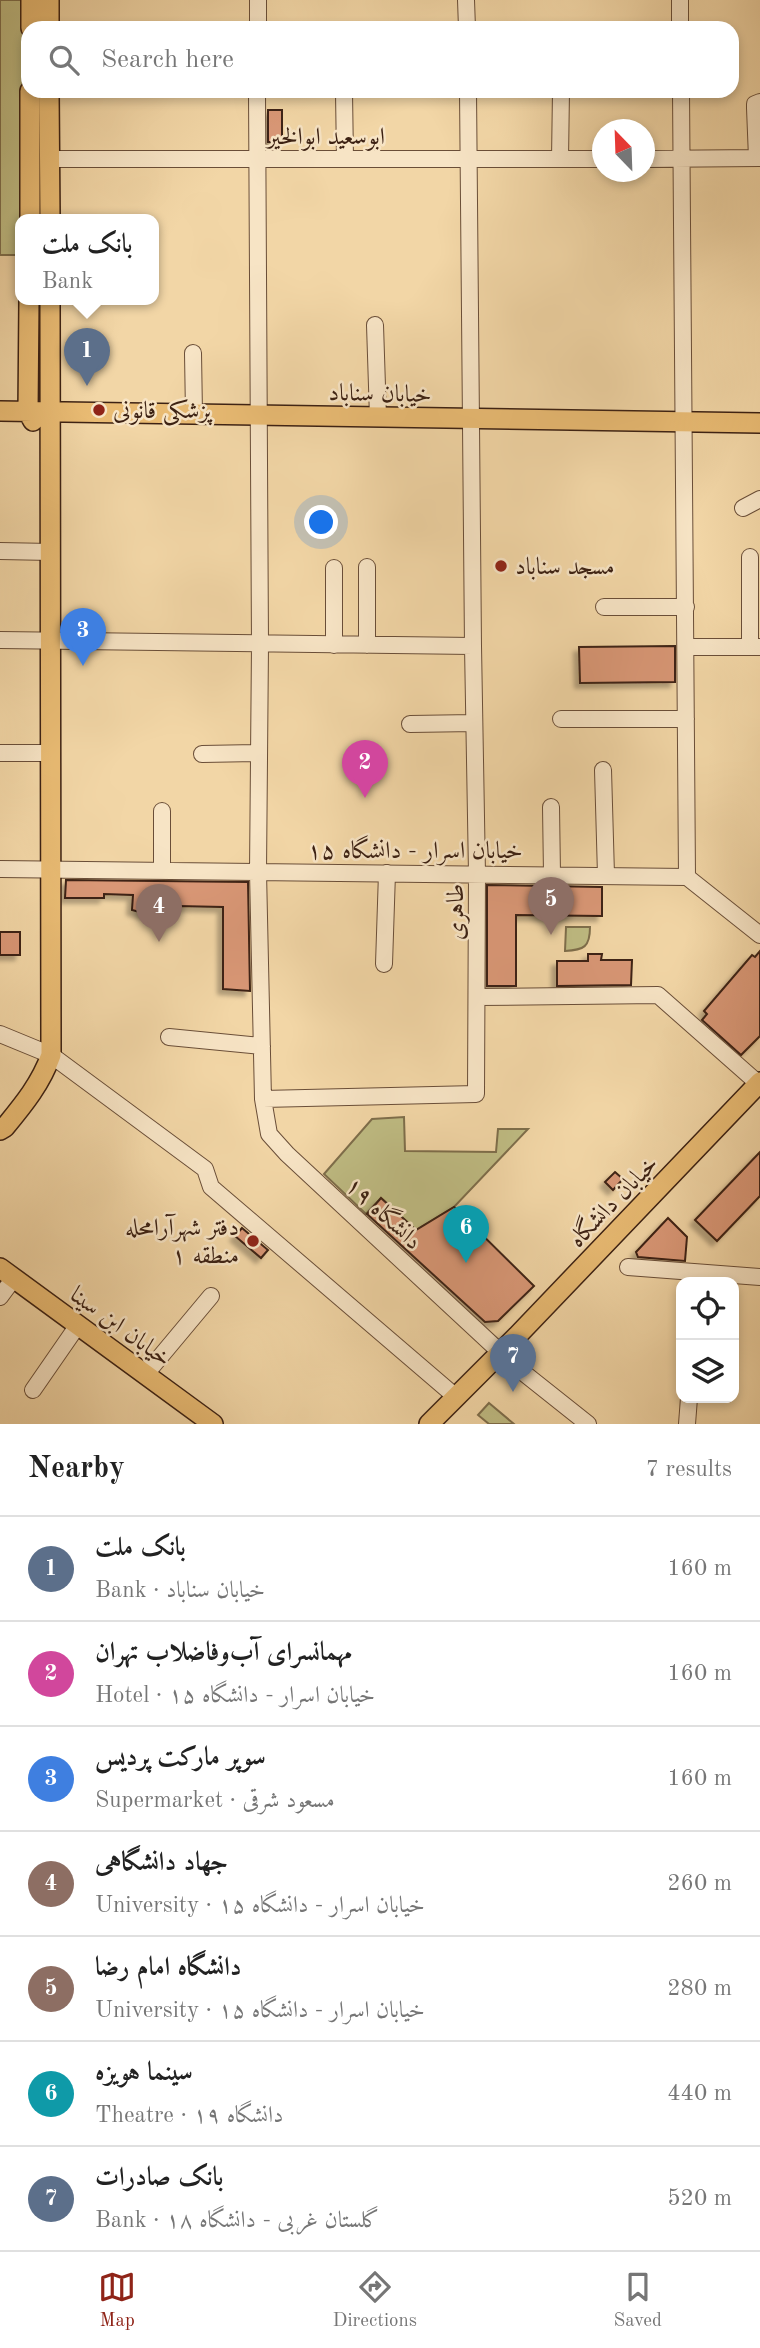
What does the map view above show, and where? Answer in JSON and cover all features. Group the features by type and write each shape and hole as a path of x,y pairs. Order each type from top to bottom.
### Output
{"main road":[{"path":"31,0 31,21"},
{"path":"49,0 49,21"},
{"path":"30,98 30,214"},
{"path":"49,98 50,214"},
{"path":"29,305 28,412 41,433 51,471"},
{"path":"0,1130 29,1098 45,1074 51,1055 50,305"},
{"name":"خیابان سناباد","path":"0,411 760,423"},
{"name":"خیابان دانشگاه","path":"429,1424 456,1397 508,1359 759,1084"},
{"name":"خیابان ابن سینا","path":"7,1273 145,1375 202,1421"}],"street":[{"path":"258,0 258,21"},
{"path":"466,0 467,21"},
{"path":"680,0 680,21"},
{"path":"257,98 260,645 258,872 263,1099"},
{"path":"344,98 345,159"},
{"path":"468,98 469,159"},
{"path":"560,159 561,98"},
{"path":"681,98 687,877 760,935"},
{"path":"655,159 759,159 755,104 760,102"},
{"name":"ابوسعید ابوالخیر","path":"50,159 592,159"},
{"name":"طاهری","path":"263,1099 476,1094 478,997 469,159"},
{"path":"375,325 378,417"},
{"path":"193,353 194,414"},
{"path":"743,508 760,499"},
{"path":"0,551 51,552"},
{"path":"687,647 755,647 750,557"},
{"path":"367,567 367,645"},
{"path":"334,568 334,645"},
{"path":"604,607 686,607"},
{"path":"0,640 473,646"},
{"path":"561,719 686,719"},
{"path":"410,724 474,723"},
{"path":"0,753 50,753"},
{"path":"202,754 259,753"},
{"path":"603,770 606,875"},
{"path":"551,807 552,874"},
{"path":"162,811 162,871"},
{"name":"خیابان اسرار - دانشگاه ۱۵","path":"0,869 687,877"},
{"path":"384,964 387,873"},
{"path":"478,997 658,995 759,1084"},
{"path":"0,1034 51,1055 205,1169 211,1187 456,1397"},
{"path":"169,1037 261,1046"},
{"name":"دانشگاه ۱۹","path":"263,1099 269,1134 287,1154 508,1359 588,1424"},
{"path":"628,1267 760,1277"},
{"path":"0,1297 7,1273"},
{"path":"145,1375 211,1296"},
{"path":"33,1390 78,1325"},
{"path":"687,1424 689,1403"}],"shaded area":[{"path":"0,0 27,0 27,21 21,21 21,98 27,98 27,214 15,214 15,255 0,255"},
{"path":"566,927 590,927 585,946 565,951"},
{"path":"404,1117 405,1151 496,1152 498,1129 528,1129 454,1207 416,1230 381,1198 366,1214 324,1174 372,1119"},
{"path":"489,1403 514,1424 489,1424 478,1415"}],"building":[{"path":"268,110 282,110 282,142 268,142"},
{"path":"675,646 675,682 580,683 579,647"},
{"path":"66,880 248,882 250,991 223,989 223,907 178,906 178,912 147,914 132,910 133,895 104,894 104,898 65,898"},
{"path":"487,885 602,887 602,916 516,915 516,986 487,986"},
{"path":"0,932 20,932 20,955 0,955"},
{"path":"760,951 760,1036 741,1055 702,1020 707,1014 704,1011 752,955 755,957"},
{"path":"588,954 602,954 601,960 632,960 631,985 557,986 557,961 588,961"},
{"path":"760,1152 760,1196 717,1241 695,1220"},
{"path":"615,1172 623,1179 613,1190 605,1182"},
{"path":"381,1198 416,1230 454,1207 534,1286 498,1321 485,1322 367,1214"},
{"path":"668,1218 687,1237 685,1261 638,1257 636,1252"},
{"name":"دفتر شهرآرامحله منطقه ۱","path":"242,1228 268,1250 261,1258 235,1236"}],"place":[{"name":"بانک ملت","path":"87,386"},
{"name":"پزشکی قانونی","path":"99,410"},
{"name":"مسجد سناباد","path":"501,566"},
{"name":"سوپر مارکت پردیس","path":"83,666"},
{"name":"مهمانسرای آب‌و‌فاضلاب تهران","path":"365,798"},
{"name":"دانشگاه امام رضا","path":"551,935"},
{"name":"جهاد دانشگاهی","path":"159,942"},
{"name":"دفتر شهرآرامحله منطقه ۱","path":"253,1241"},
{"name":"سینما هویزه","path":"466,1263"},
{"name":"بانک صادرات","path":"513,1392"}]}
